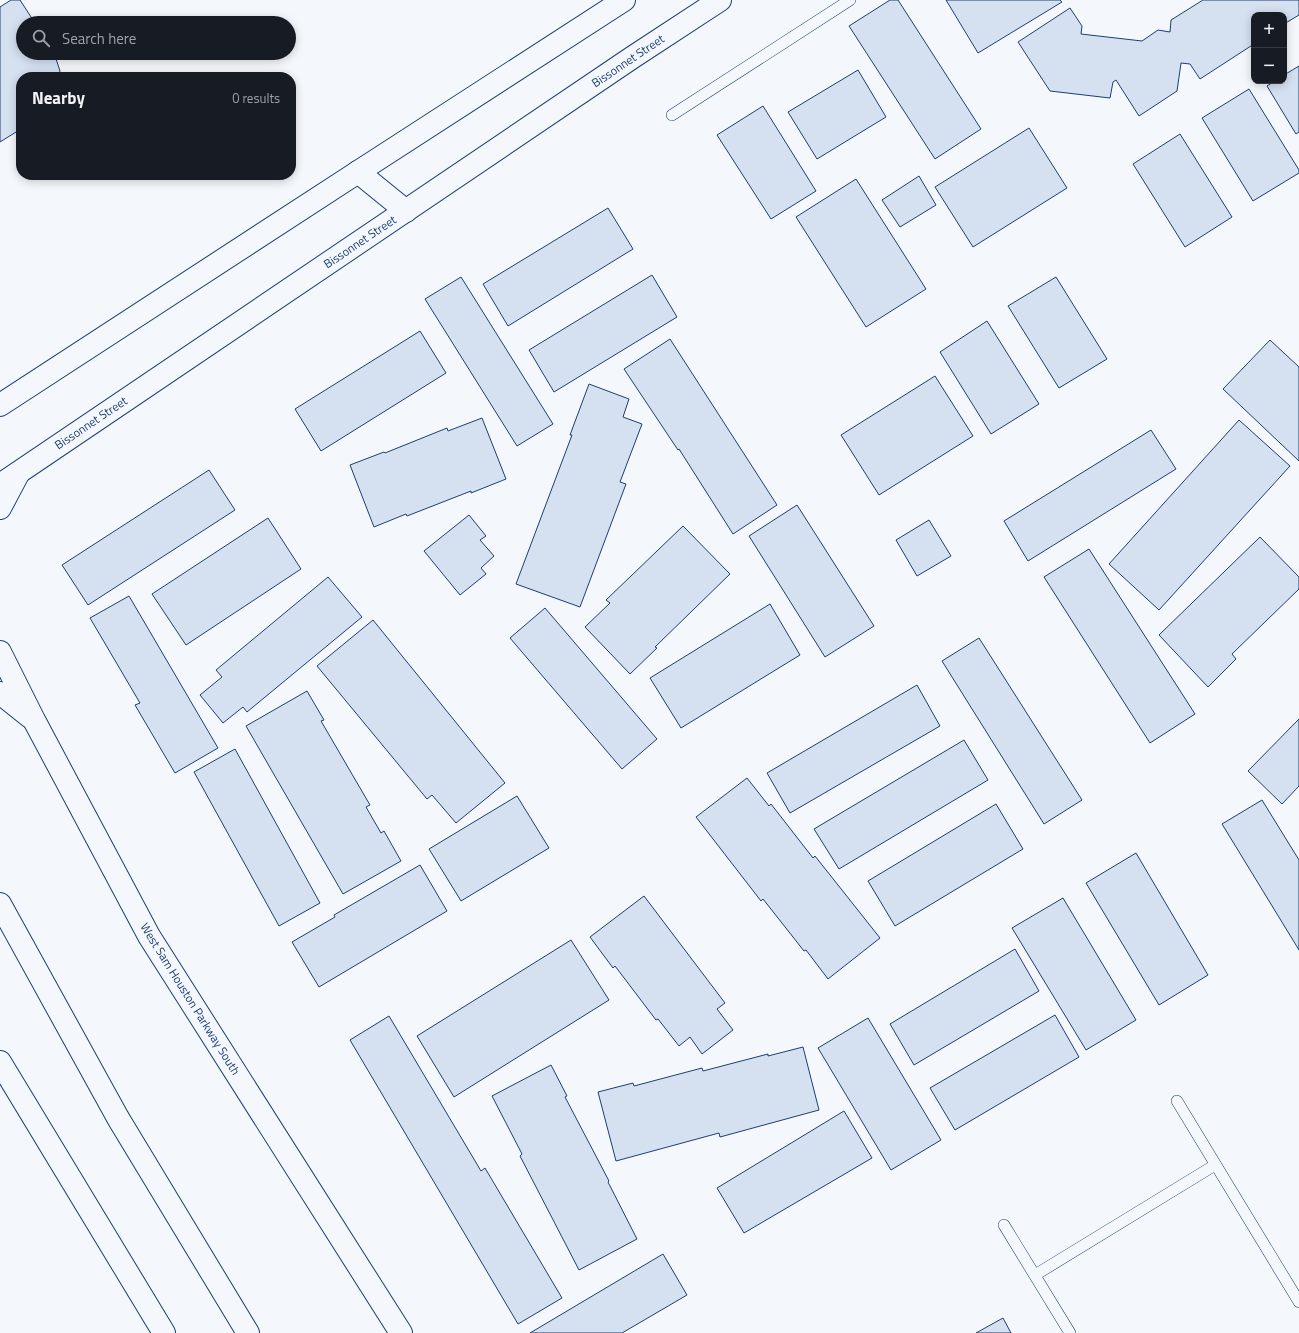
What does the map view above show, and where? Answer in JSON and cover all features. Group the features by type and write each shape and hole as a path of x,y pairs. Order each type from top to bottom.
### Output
{"main road":[{"name":"Bissonnet Street","path":"0,485 720,0"},
{"path":"0,406 620,1"},
{"path":"358,172 406,211"},
{"path":"0,394 25,389"},
{"path":"0,508 19,472"},
{"name":"West Sam Houston Parkway South","path":"0,652 34,720 149,936 401,1333"},
{"path":"0,694 34,720"},
{"path":"0,904 118,1118 248,1333"},
{"path":"0,1062 164,1333"}],"lane":[{"path":"672,115 850,0"},
{"path":"1177,1101 1299,1302"},
{"path":"1035,1275 1215,1165"},
{"path":"1004,1225 1070,1333"}],"building":[{"path":"11,0 20,0 30,16 16,16 16,60 56,60 60,71 16,72 16,132 0,142 0,7"},
{"path":"890,0 898,0 981,129 935,159 849,26"},
{"path":"946,0 1060,0 1062,2 978,53"},
{"path":"1203,0 1299,0 1299,15 1287,22 1287,12 1251,12 1251,46 1200,79 1190,64 1181,63 1177,91 1139,116 1116,80 1113,82 1110,98 1050,91 1018,42 1070,8 1082,26 1081,34 1142,41 1158,30 1170,32 1171,20"},
{"path":"1299,66 1299,132 1296,134 1267,86 1270,84 1287,84 1287,73"},
{"path":"858,70 886,117 817,159 788,112"},
{"path":"1249,89 1299,170 1299,173 1253,201 1202,118"},
{"path":"763,106 816,191 771,219 717,135"},
{"path":"1029,128 1067,188 973,247 935,187"},
{"path":"1180,134 1232,217 1185,247 1133,164"},
{"path":"919,176 936,205 900,227 882,200"},
{"path":"856,179 926,289 866,327 796,217"},
{"path":"608,208 633,249 508,326 483,284"},
{"path":"652,275 677,317 554,392 529,350"},
{"path":"461,277 553,424 517,446 425,299"},
{"path":"1056,277 1107,359 1059,388 1008,306"},
{"path":"987,321 1039,404 991,434 940,352"},
{"path":"420,331 446,373 321,451 295,409"},
{"path":"670,339 777,505 733,534 679,449 678,450 624,369"},
{"path":"1270,340 1299,367 1299,461 1223,389"},
{"path":"935,376 973,436 879,495 841,435"},
{"path":"589,384 629,399 623,417 642,424 620,482 626,484 580,607 516,584 572,435 570,435"},
{"path":"482,418 506,479 407,516 406,514 374,527 350,465 384,452 385,453 447,428 448,431"},
{"path":"1239,420 1290,466 1159,610 1109,564"},
{"path":"1151,430 1176,469 1028,561 1004,521"},
{"path":"209,470 235,510 88,605 62,565"},
{"path":"797,505 874,626 825,657 749,536"},
{"path":"469,515 486,536 480,540 494,556 481,568 486,574 460,595 424,551"},
{"path":"268,518 301,569 186,645 152,594"},
{"path":"929,520 951,556 917,576 896,540"},
{"path":"683,526 730,574 655,647 657,648 630,674 585,627 610,603 606,600"},
{"path":"1260,537 1299,577 1299,589 1232,654 1236,659 1208,687 1159,635"},
{"path":"1089,549 1195,714 1150,743 1044,577"},
{"path":"328,577 362,617 247,712 243,707 223,723 200,695 222,677 216,670"},
{"path":"129,596 218,748 175,773 135,705 140,703 90,618"},
{"path":"770,604 800,655 681,728 650,678"},
{"path":"545,608 657,739 622,769 510,638"},
{"path":"373,620 505,783 456,823 432,795 427,799 317,666"},
{"path":"979,638 1082,800 1044,824 942,661"},
{"path":"917,685 940,726 790,813 767,773"},
{"path":"307,691 324,720 321,721 370,805 366,807 381,833 384,831 401,861 343,894 246,726"},
{"path":"1299,719 1299,786 1282,804 1248,771"},
{"path":"964,740 988,780 839,869 814,829"},
{"path":"235,749 320,903 279,926 194,772"},
{"path":"747,778 769,806 771,804 813,858 815,856 880,938 828,979 806,950 804,951 763,899 761,901 696,817"},
{"path":"517,796 549,848 461,901 429,849"},
{"path":"1262,800 1299,860 1299,950 1222,824"},
{"path":"996,804 1023,849 895,926 868,881"},
{"path":"1136,853 1208,975 1159,1005 1086,883"},
{"path":"420,865 447,911 319,987 292,942 335,917 334,915"},
{"path":"644,896 725,1003 717,1009 733,1030 702,1054 690,1037 679,1046 658,1019 656,1020 615,966 613,968 590,937"},
{"path":"1063,898 1136,1020 1086,1050 1012,928"},
{"path":"571,940 609,1000 454,1097 417,1036"},
{"path":"1015,949 1039,991 914,1065 890,1024"},
{"path":"1055,1015 1079,1057 955,1130 930,1088"},
{"path":"389,1016 481,1171 485,1168 562,1298 518,1324 350,1040"},
{"path":"868,1018 941,1140 891,1170 818,1048"},
{"path":"803,1047 819,1110 720,1137 719,1133 616,1161 598,1092 633,1083 634,1086 702,1068 703,1071 768,1054 768,1056"},
{"path":"551,1065 567,1096 565,1097 609,1181 608,1182 637,1239 579,1270 520,1156 522,1154 492,1096"},
{"path":"844,1111 872,1158 744,1233 717,1188"},
{"path":"663,1254 687,1295 622,1333 530,1333"},
{"path":"1003,1318 1011,1333 976,1333"}]}
